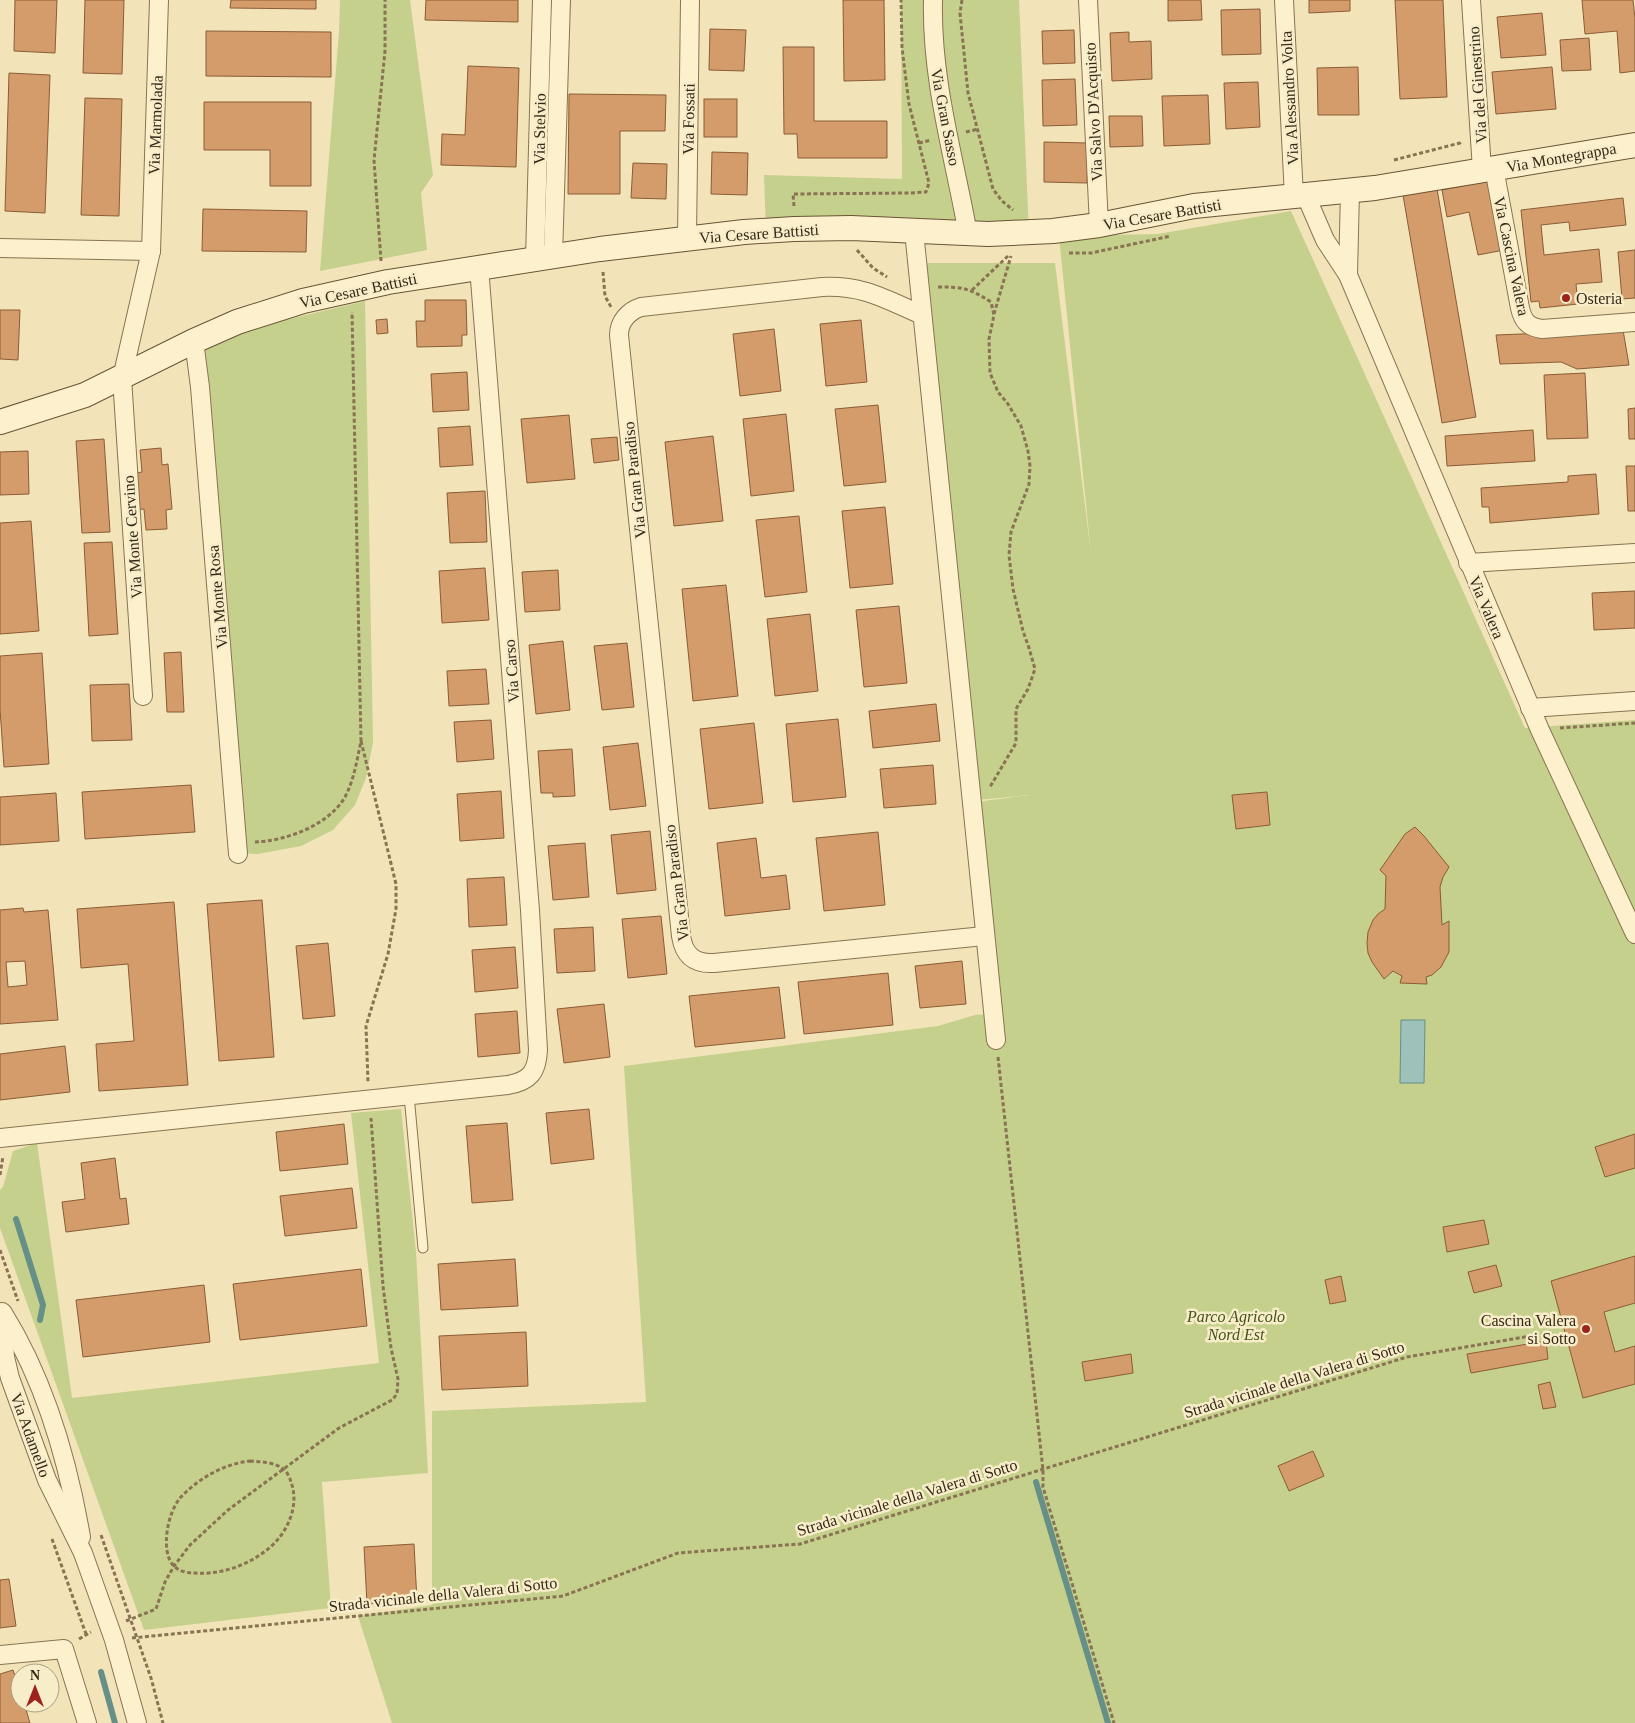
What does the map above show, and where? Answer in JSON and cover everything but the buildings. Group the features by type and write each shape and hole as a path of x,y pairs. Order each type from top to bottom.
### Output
{"street":[{"name":"Via Marmolada","path":"122,378 151,251 159,0"},
{"name":"Via Stelvio","path":"542,0 544,258"},
{"name":"Via Stelvio","path":"544,258 561,0"},
{"name":"Via Fossati","path":"687,238 690,0"},
{"name":"Via Gran Sasso","path":"933,0 933,43 936,74 968,234"},
{"name":"Via Salvo D'Acquisto","path":"1088,0 1099,225"},
{"name":"Via Alessandro Volta","path":"1284,0 1300,196"},
{"name":"Via del Ginestrino","path":"1471,0 1488,169"},
{"name":"Via Montegrappa","path":"1488,169 1635,145"},
{"name":"Via Cesare Battisti","path":"0,422 84,395 194,341 258,315 325,295 388,282 479,267 736,233 851,228 968,234 1027,233 1099,225 1177,208 1350,191 1488,169"},
{"name":"Via Cascina Valera","path":"1488,169 1524,320 1534,328 1542,329 1635,322"},
{"name":"Via Valera","path":"1348,275 1350,191"},
{"name":"Via Valera","path":"1300,196 1324,240 1348,275 1530,708 1635,934"},
{"path":"914,231 996,1040"},
{"path":"0,248 151,251"},
{"name":"Via Carso","path":"409,1095 508,1085 520,1082 532,1074 537,1062 538,1050 530,910 479,267"},
{"path":"622,321 635,309 647,306 831,286 849,287 869,292 922,315"},
{"name":"Via Gran Paradiso","path":"622,321 619,335 680,926 682,943 687,954 695,961 714,963 984,936"},
{"name":"Via Monte Rosa","path":"194,341 200,387 238,846"},
{"name":"Via Monte Cervino","path":"122,378 142,696"},
{"name":"Via Cesare Battisti","path":"0,411 53,406"},
{"path":"1468,563 1635,553"},
{"path":"1530,708 1635,701"},
{"path":"0,1138 409,1095"},
{"name":"Via Adamello","path":"1,1309 5,1357 10,1378 50,1486 83,1553 114,1640 137,1723"},
{"name":"Via Adamello","path":"1,1309 28,1359 57,1438 76,1509 83,1553"},
{"path":"0,1655 64,1649 87,1723"}],"lane":[{"path":"409,1095 423,1248"}],"path":[{"path":"381,265 374,160 385,51 385,0"},
{"path":"794,229 793,194 909,194 926,192 929,183 909,104 902,48 901,0"},
{"path":"962,0 960,13 968,93 993,188 1008,207 1015,212 1026,215 1027,233"},
{"path":"1384,186 1382,164 1460,143 1463,135"},
{"path":"854,246 873,268 907,289 958,287 972,290 991,302 994,315"},
{"path":"972,290 1012,254 989,339 990,373 998,392 1008,404 1021,426 1028,451 1030,484 1011,532 1009,555 1013,590 1035,669 1028,689 1016,709 1016,743 992,784 972,805"},
{"path":"603,272 605,296 610,307 622,321"},
{"path":"238,846 297,834 325,819 344,798 354,774 360,741 352,311"},
{"path":"1540,730 1635,723"},
{"path":"163,1723 151,1678 131,1619 156,1609 165,1582 174,1566 190,1545 228,1510 339,1428 392,1400 397,1394 399,1387 391,1348 383,1286 369,1099 366,1026 388,954 396,909 396,884 360,741"},
{"path":"996,1040 1043,1470 1042,1487 1114,1723"},
{"name":"Strada vicinale della Valera di Sotto","path":"114,1640 563,1596 678,1553 800,1544 1406,1357 1548,1333"},
{"path":"250,1461 274,1464 284,1469 293,1486 295,1496 294,1507 289,1522 281,1536 269,1548 240,1565 227,1570 201,1574 185,1573 174,1566 169,1556 167,1535 172,1512 180,1498 204,1478 230,1464 250,1461"}],"green space":[{"path":"340,0 410,0 433,175 421,193 427,250 320,271 339,32"},
{"path":"901,0 1019,0 1029,233 766,232 764,175 902,179"},
{"name":"Parco Agricolo Nord Est","path":"1291,211 1525,728 1635,720 1635,1723 392,1723 358,1616 432,1605 432,1411 646,1402 624,1066 938,1026 975,1015 986,1014 976,802 1030,795 977,800 925,263 1055,263 1091,554 1059,236 1158,234"},
{"path":"365,301 373,742 366,778 355,805 333,830 301,846 258,854 238,853 203,347 260,326"},
{"path":"401,1109 416,1252 428,1473 322,1482 331,1608 144,1630 0,1228 0,1190 3,1187 13,1151 37,1143 72,1398 379,1363 351,1113"}],"water":[{"path":"1401,1020 1425,1020 1424,1083 1400,1083"}],"waterway":[{"path":"16,1219 43,1305 40,1320"},
{"path":"1036,1482 1108,1723"},
{"path":"101,1672 115,1723"}],"place":[{"name":"Osteria","path":"1566,298"},
{"name":"Cascina Valera si Sotto","path":"1586,1329"}]}
